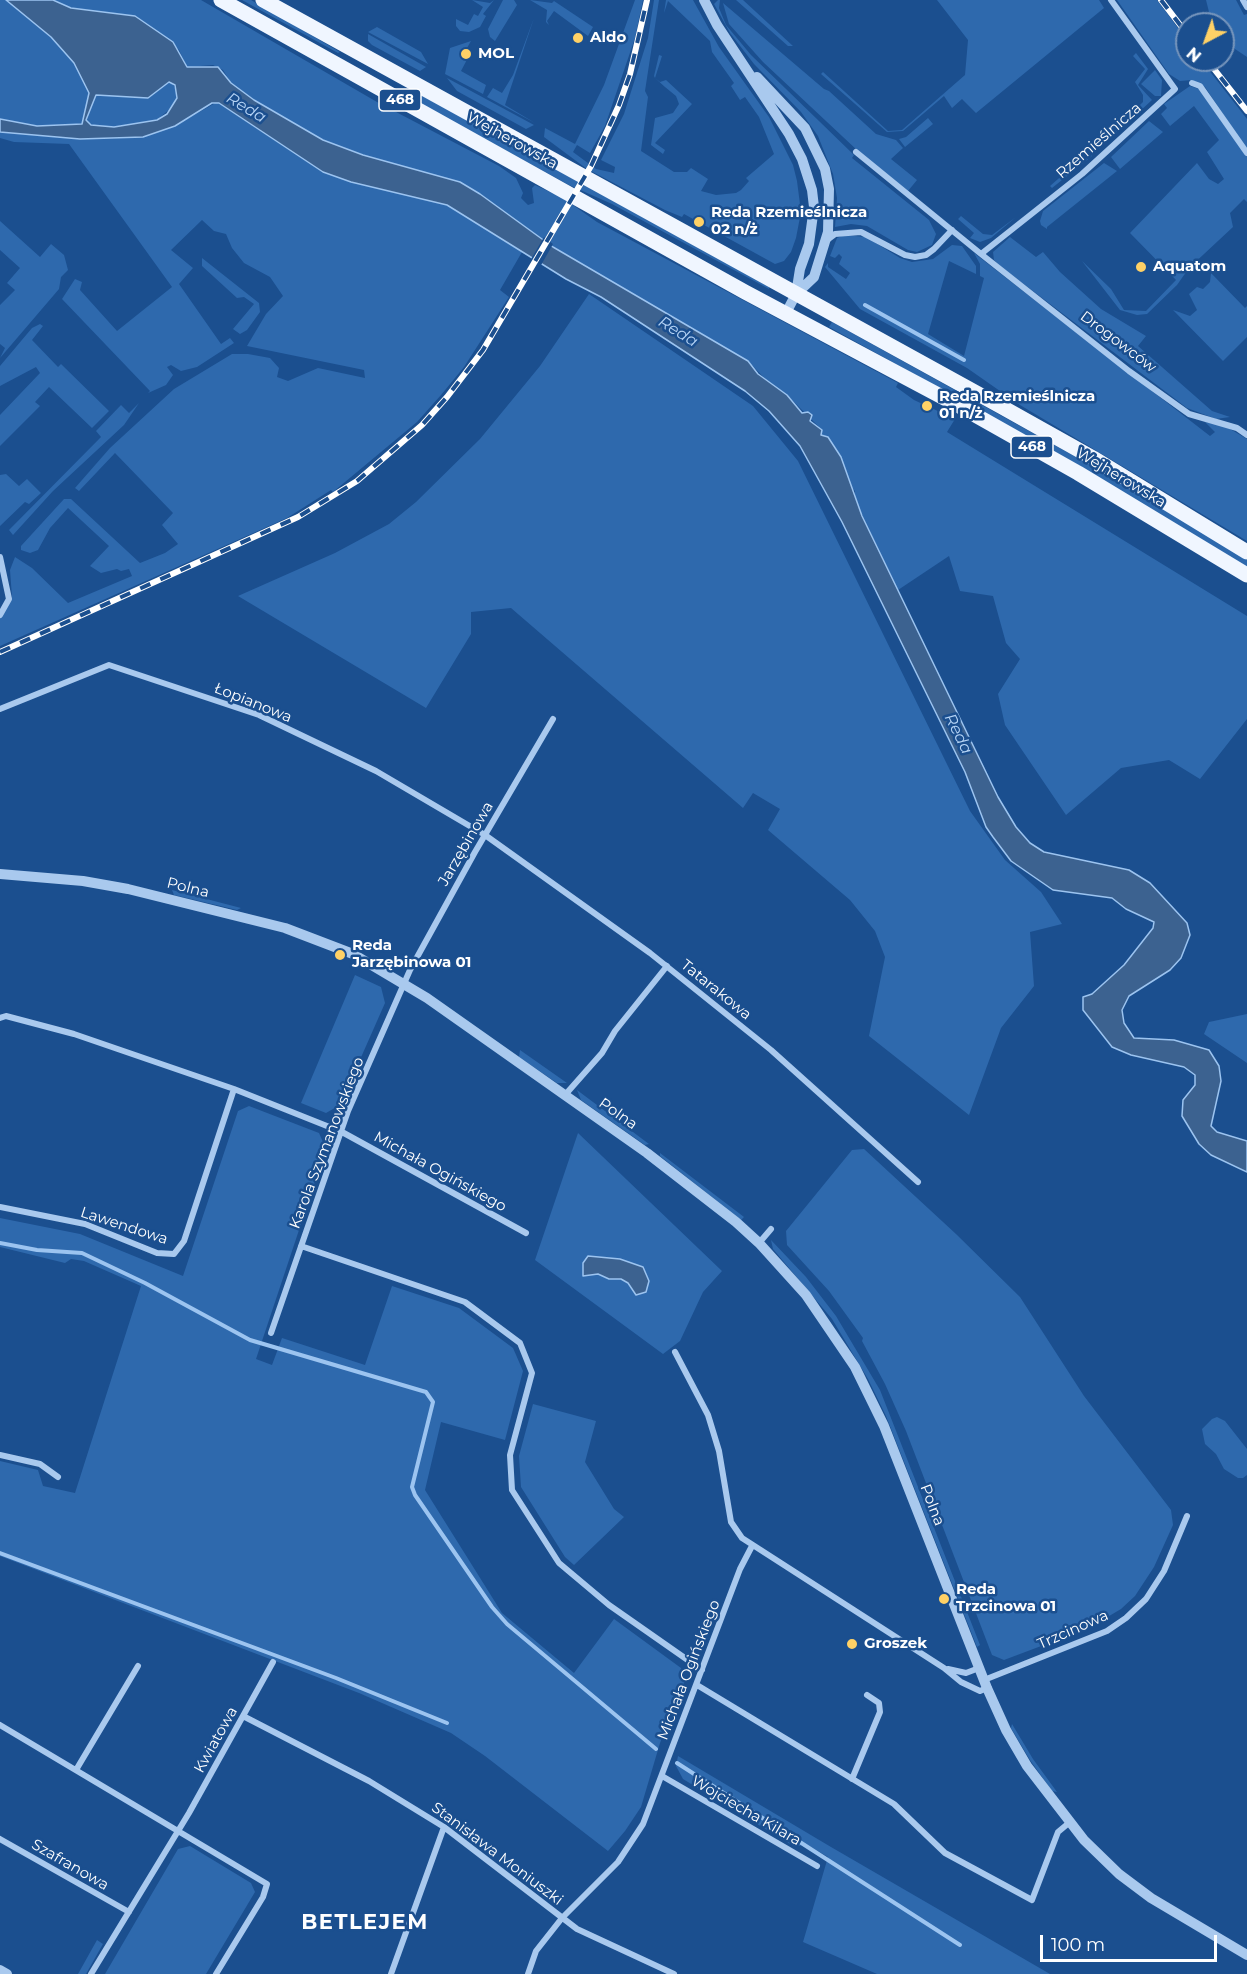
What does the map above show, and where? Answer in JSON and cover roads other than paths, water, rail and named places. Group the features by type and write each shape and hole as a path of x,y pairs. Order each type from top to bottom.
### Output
{"main road":[{"name":"Wejherowska","path":"221,0 1078,473 1247,575"},
{"name":"Wejherowska","path":"263,0 1093,458 1247,552"}],"street":[{"path":"704,0 717,25 789,134 802,159 812,190 814,207 809,244 800,269 796,294 786,313"},
{"name":"Rzemieślnicza","path":"981,254 1082,174 1175,89 1111,0"},
{"path":"1243,0 1247,7"},
{"path":"744,64 793,113 816,147 829,189 831,211 826,241 814,277 796,294"},
{"path":"1192,83 1200,86 1206,93 1247,153"},
{"path":"856,152 981,254"},
{"path":"826,241 836,234 861,232 905,255 915,257 934,249 952,231"},
{"name":"Drogowców","path":"981,254 1129,371 1189,414 1237,428 1247,435"},
{"path":"0,557 9,599 0,615"},
{"name":"Łopianowa","path":"0,709 109,665 248,711 343,754 410,789 485,835"},
{"name":"Jarzębinowa","path":"404,982 485,835 553,719"},
{"name":"Tatarakowa","path":"485,835 594,911 667,966 771,1050 918,1182"},
{"name":"Polna","path":"0,874 107,884 285,928 332,945 404,982 654,1159 759,1242 813,1304 855,1367 884,1426 985,1684 1027,1766 1070,1822 1103,1859 1135,1886 1247,1956"},
{"path":"565,1095 602,1053 615,1031 667,966"},
{"name":"Karola Szymanowskiego","path":"271,1333 342,1132 404,982"},
{"path":"0,1018 6,1016 74,1034 234,1089 342,1132"},
{"name":"Lawendowa","path":"0,1207 85,1224 157,1252 174,1254 184,1241 234,1089"},
{"name":"Michała Ogińskiego","path":"342,1132 526,1233"},
{"path":"759,1242 771,1229"},
{"name":"Karola Szymanowskiego","path":"301,1246 465,1302 520,1343 532,1373 510,1455 512,1490 559,1563 609,1605 684,1660 702,1670"},
{"path":"675,1352 708,1415 719,1451 731,1522 752,1546 944,1668 961,1682 980,1690 985,1684"},
{"path":"0,1455 40,1464 58,1477"},
{"name":"Trzcinowa","path":"985,1684 1107,1631 1126,1618 1146,1599 1164,1571 1187,1516"},
{"name":"Michała Ogińskiego","path":"528,1974 536,1951 562,1918 618,1862 643,1824 740,1569 752,1546"},
{"name":"Kwiatowa","path":"91,1974 179,1830 273,1662"},
{"path":"76,1770 138,1666"},
{"path":"944,1668 966,1673 979,1668"},
{"path":"697,1685 894,1804 945,1853 1032,1900 1058,1832 1070,1822"},
{"path":"852,1779 880,1712 879,1703 867,1695"},
{"name":"Stanisława Moniuszki","path":"243,1716 369,1781 444,1827 577,1929 674,1974"},
{"path":"0,1725 267,1884 263,1897 216,1974"},
{"name":"Wojciecha Kilara","path":"662,1776 817,1866"},
{"path":"391,1974 444,1827"},
{"name":"Szafranowa","path":"0,1839 129,1912"},
{"path":"0,1970 7,1974"}],"water":[{"name":"Reda","path":"6,0 53,0 71,8 135,16 173,42 187,67 218,67 231,83 254,100 323,140 363,155 460,182 553,247 748,361 758,374 787,395 802,413 808,412 812,415 810,421 822,430 821,435 828,437 841,457 862,516 998,797 1016,827 1030,843 1044,852 1129,870 1150,883 1187,923 1190,935 1181,958 1170,970 1129,996 1122,1010 1124,1023 1134,1038 1174,1040 1209,1050 1219,1066 1221,1081 1211,1126 1217,1132 1247,1141 1247,1172 1211,1155 1199,1144 1182,1116 1183,1100 1195,1085 1195,1075 1184,1067 1131,1055 1112,1047 1083,1010 1083,997 1092,994 1124,965 1153,928 1154,922 1126,909 1112,898 1053,890 1011,861 986,827 965,772 842,522 800,446 769,411 745,391 601,297 566,279 447,205 351,182 323,172 219,103 212,103 175,126 143,137 80,139 0,132 0,119 37,126 82,124 89,93 74,63 51,37","holes":["169,82 175,85 177,98 167,114 157,120 114,127 91,125 86,120 96,95 148,98"]},
{"path":"588,1256 620,1259 643,1267 649,1281 646,1292 636,1295 628,1283 621,1279 609,1279 598,1274 583,1276 583,1263"}],"waterway":[{"path":"865,305 964,360"},
{"path":"0,1243 37,1250 82,1253 145,1283 250,1340 426,1392 433,1402 412,1487 415,1495 492,1607 507,1624 656,1749"},
{"path":"0,1553 336,1678 447,1723"},
{"path":"677,1763 960,1945"}],"railway":[{"path":"0,652 298,517 357,481 422,425 483,350 591,166 619,105 630,74 647,0"},
{"path":"1161,0 1175,18"},
{"path":"1216,72 1247,111"}],"place":[{"name":"Aldo","path":"578,38"},
{"name":"MOL","path":"466,54"},
{"name":"Reda Rzemieślnicza 02 n/ż","path":"699,222"},
{"name":"Aquatom","path":"1141,267"},
{"name":"Reda Rzemieślnicza 01 n/ż","path":"927,406"},
{"name":"Reda Jarzębinowa 01","path":"340,955"},
{"name":"Reda Trzcinowa 01","path":"944,1599"},
{"name":"Groszek","path":"852,1644"}],"district":[{"name":"BETLEJEM","path":"365,1923"}]}
